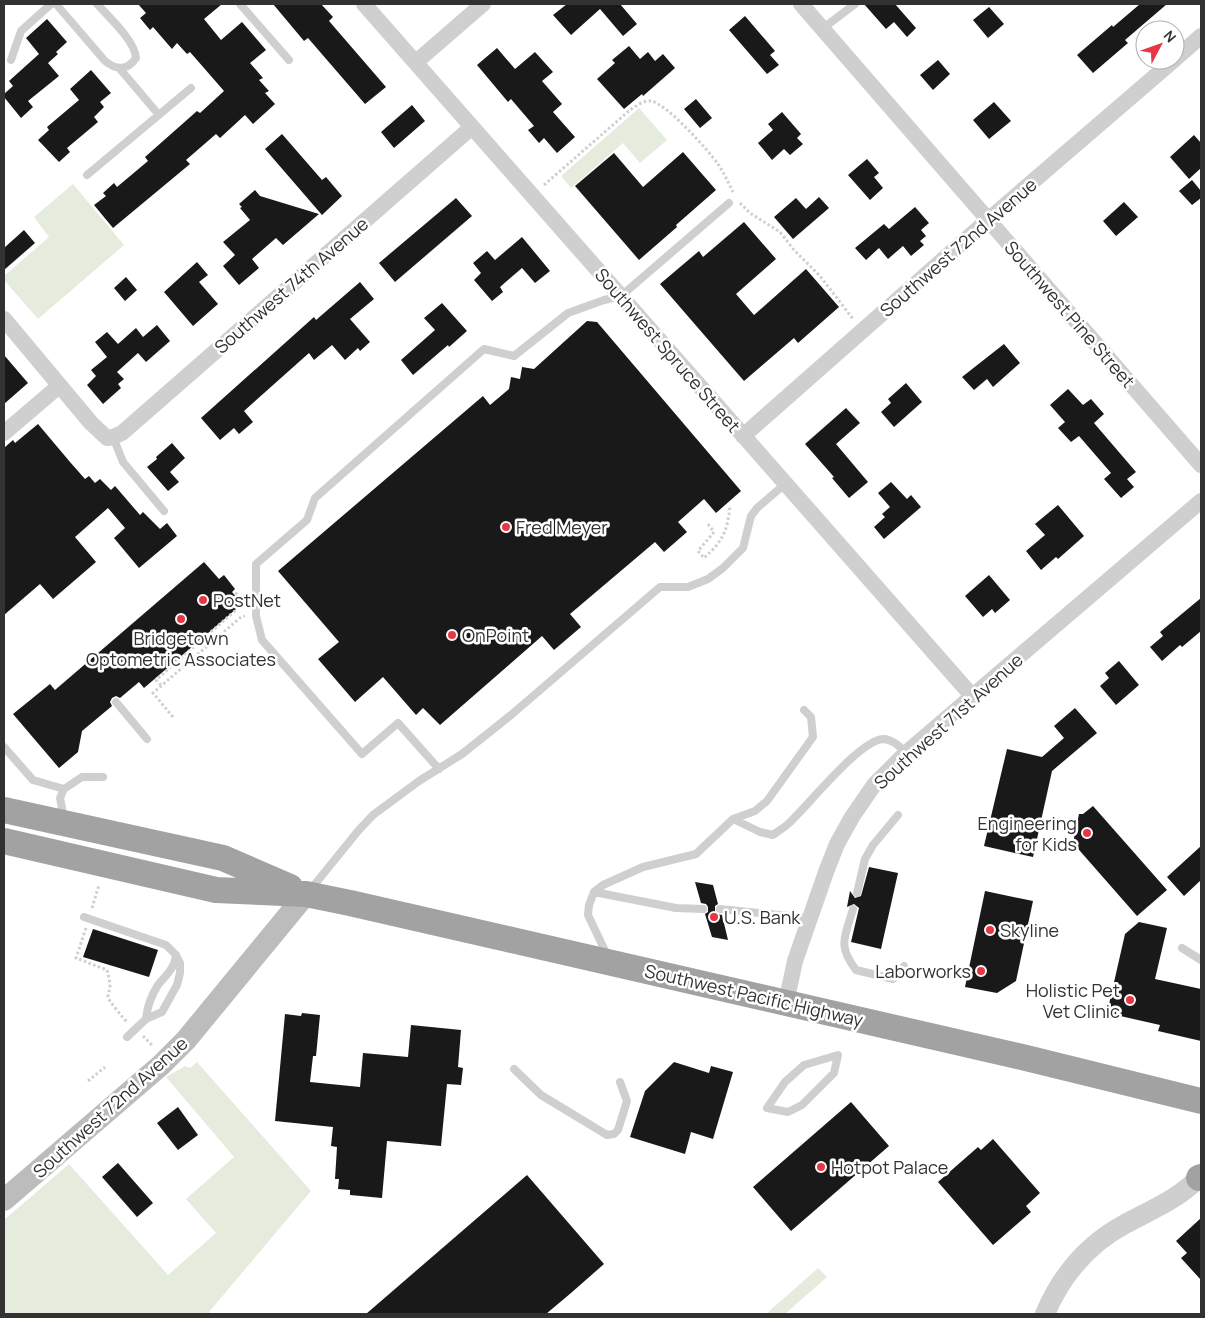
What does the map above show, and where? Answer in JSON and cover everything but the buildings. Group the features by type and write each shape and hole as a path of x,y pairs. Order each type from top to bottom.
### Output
{"highway":[{"name":"Southwest Pacific Highway","path":"4,810 223,858 306,894"},
{"name":"Southwest Pacific Highway","path":"4,842 216,890 306,894 1022,1056 1201,1101"}],"main road":[{"name":"Southwest 72nd Avenue","path":"4,1200 168,1059 186,1040 306,894"}],"street":[{"name":"Southwest Spruce Street","path":"364,4 973,696"},
{"path":"416,62 484,4"},
{"name":"Southwest Pine Street","path":"800,4 1201,465"},
{"name":"Southwest 72nd Avenue","path":"1185,50 1201,36"},
{"name":"Southwest 72nd Avenue","path":"743,436 988,220 1162,70"},
{"name":"Southwest 74th Avenue","path":"110,438 122,433 472,127"},
{"path":"4,319 91,423 110,438"},
{"path":"4,433 59,386"},
{"name":"Southwest 71st Avenue","path":"786,1003 795,961 837,844 852,817 874,785 906,753 1201,501"},
{"path":"1045,1314 1053,1295 1072,1267 1084,1254 1122,1226 1171,1200 1200,1177"}],"lane":[{"path":"11,60 21,31 51,4"},
{"path":"56,4 105,61 120,69 158,115"},
{"path":"98,4 130,42 136,52 136,58 133,63 120,69"},
{"path":"240,4 288,60"},
{"path":"822,29 855,4"},
{"path":"87,175 191,88"},
{"path":"439,769 398,722 362,754 262,640 256,616 256,564 307,520 315,498 484,349 514,356 568,313 604,300 622,296 729,203"},
{"path":"110,438 123,462 164,511"},
{"path":"306,894 373,815 412,786 462,754 511,715 660,587 688,587 708,579 723,568 743,548 751,516 757,508 785,484"},
{"path":"116,702 147,739"},
{"path":"610,962 588,915 589,905 594,892 603,884 643,867 696,854 733,819 755,810 767,801 813,737 810,717 804,710"},
{"path":"733,819 760,832 773,834 788,824 864,747 874,741 891,740 906,753"},
{"path":"4,747 33,780 64,789"},
{"path":"66,823 60,798 64,789 82,777 103,777"},
{"path":"857,893 865,859 873,845 898,814"},
{"path":"594,892 676,908 703,909"},
{"path":"852,909 843,946 847,959 856,970 893,979 904,966"},
{"path":"720,910 810,918"},
{"path":"87,918 166,945 176,954 180,963 180,972 172,996 162,1012 146,1019 128,1036"},
{"path":"1182,948 1201,960"},
{"path":"146,1019 147,1006 157,987 175,964 176,954"},
{"path":"838,1056 834,1073 802,1105 788,1112 767,1108 785,1082 804,1065 838,1056"},
{"path":"514,1069 541,1095 607,1136 614,1134 618,1130 627,1101 620,1082"}],"path":[{"path":"532,195 630,110 650,100 659,104 676,117 718,164 734,193"},
{"path":"738,200 750,213 780,232 820,276 864,330"},
{"path":"708,524 714,532 698,551 704,558 720,543 726,533 730,505"},
{"path":"162,686 156,680 244,603 234,591"},
{"path":"173,717 153,693 241,616 256,616"},
{"path":"105,865 76,958 107,970 110,987 109,1002 115,1006 122,1017 168,1059"},
{"path":"88,1081 105,1066"}],"shaded area":[{"path":"639,108 667,140 640,163 623,143 571,188 561,176"},
{"path":"73,184 124,245 38,319 4,280 4,276 49,237 34,217"},
{"path":"197,1062 311,1191 209,1312 211,1314 4,1314 4,1220 69,1164 168,1275 216,1233 186,1199 234,1157 166,1077 185,1066 190,1068"},
{"path":"818,1268 827,1277 785,1314 766,1314"}],"place":[{"name":"Fred Meyer","path":"506,527"},
{"name":"PostNet","path":"203,600"},
{"name":"Bridgetown Optometric Associates","path":"181,619"},
{"name":"OnPoint","path":"452,635"},
{"name":"Engineering for Kids","path":"1087,833"},
{"name":"U.S. Bank","path":"714,917"},
{"name":"Skyline","path":"990,930"},
{"name":"Laborworks","path":"981,971"},
{"name":"Holistic Pet Vet Clinic","path":"1130,1000"},
{"name":"Hotpot Palace","path":"821,1167"}]}
